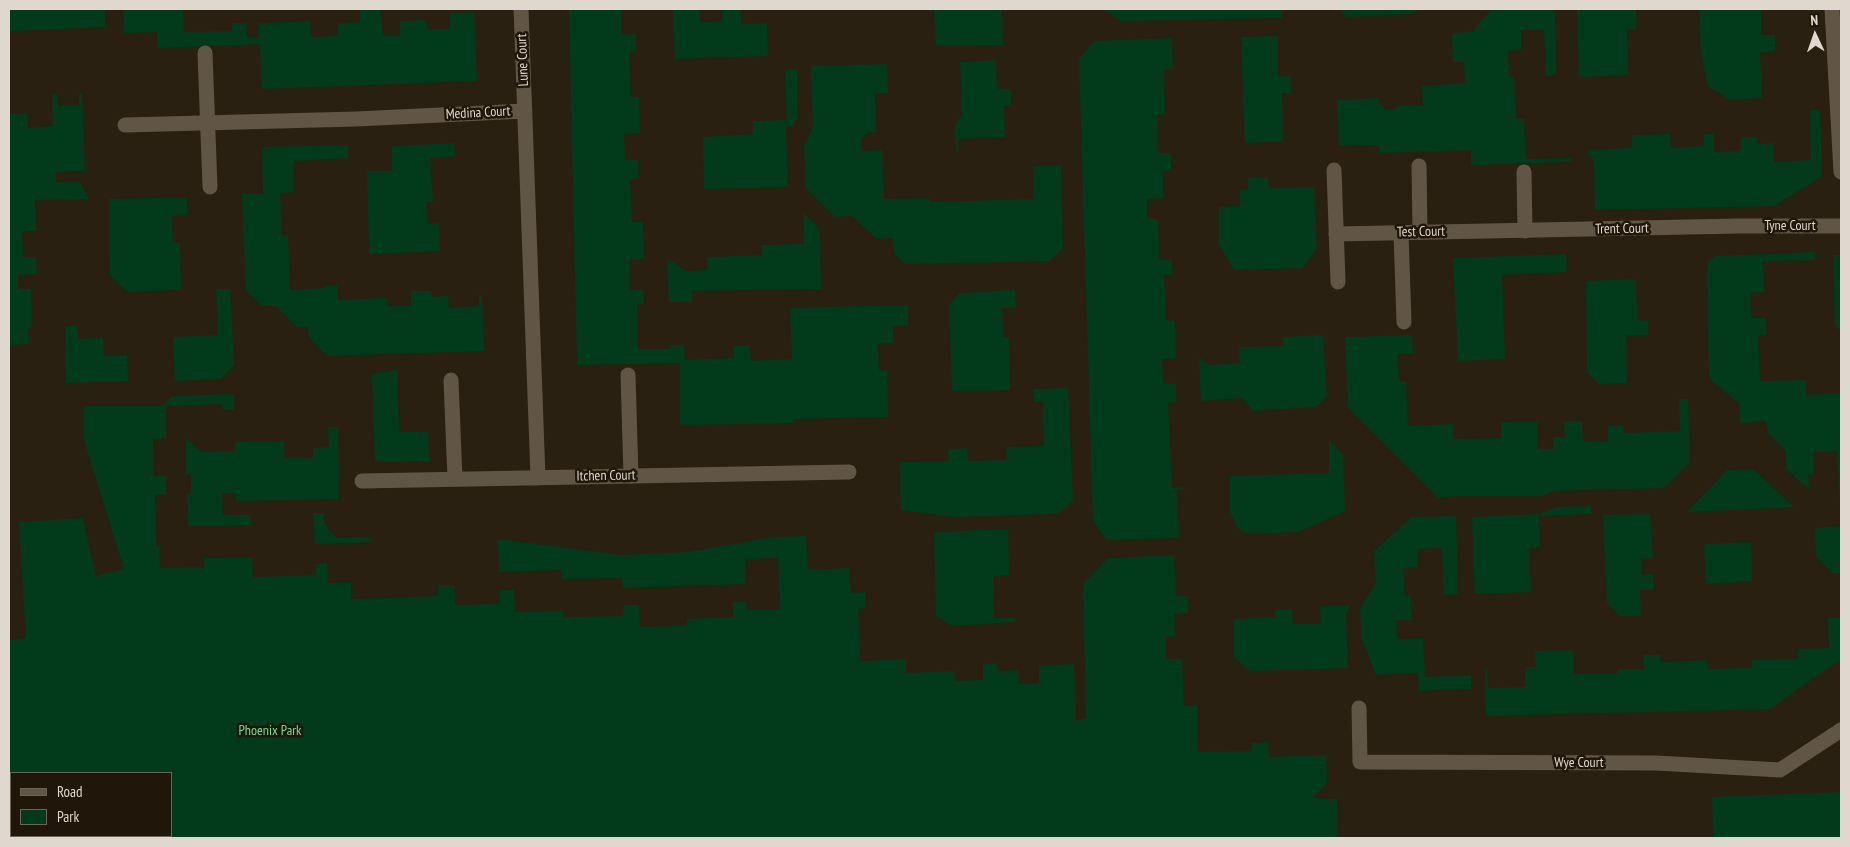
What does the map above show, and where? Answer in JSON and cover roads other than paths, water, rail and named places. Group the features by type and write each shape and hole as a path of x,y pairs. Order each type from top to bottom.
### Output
{"street":[{"name":"Lune Court","path":"521,9 525,111"},
{"path":"1832,9 1841,172"},
{"path":"205,53 210,187"},
{"name":"Medina Court","path":"124,125 356,119 525,111 538,478"},
{"path":"1419,166 1420,232"},
{"path":"1334,170 1338,282"},
{"path":"1524,172 1525,231"},
{"name":"Trent Court","path":"1506,231 1739,226"},
{"name":"Tyne Court","path":"1739,226 1841,226"},
{"name":"Test Court","path":"1336,234 1506,231"},
{"path":"1402,233 1404,322"},
{"path":"628,376 631,476"},
{"path":"451,380 455,479"},
{"name":"Itchen Court","path":"362,481 849,472"},
{"name":"Wye Court","path":"1359,708 1360,762 1656,763 1780,770 1841,730"}],"park label":[{"name":"Phoenix Park","path":"270,731"}]}
